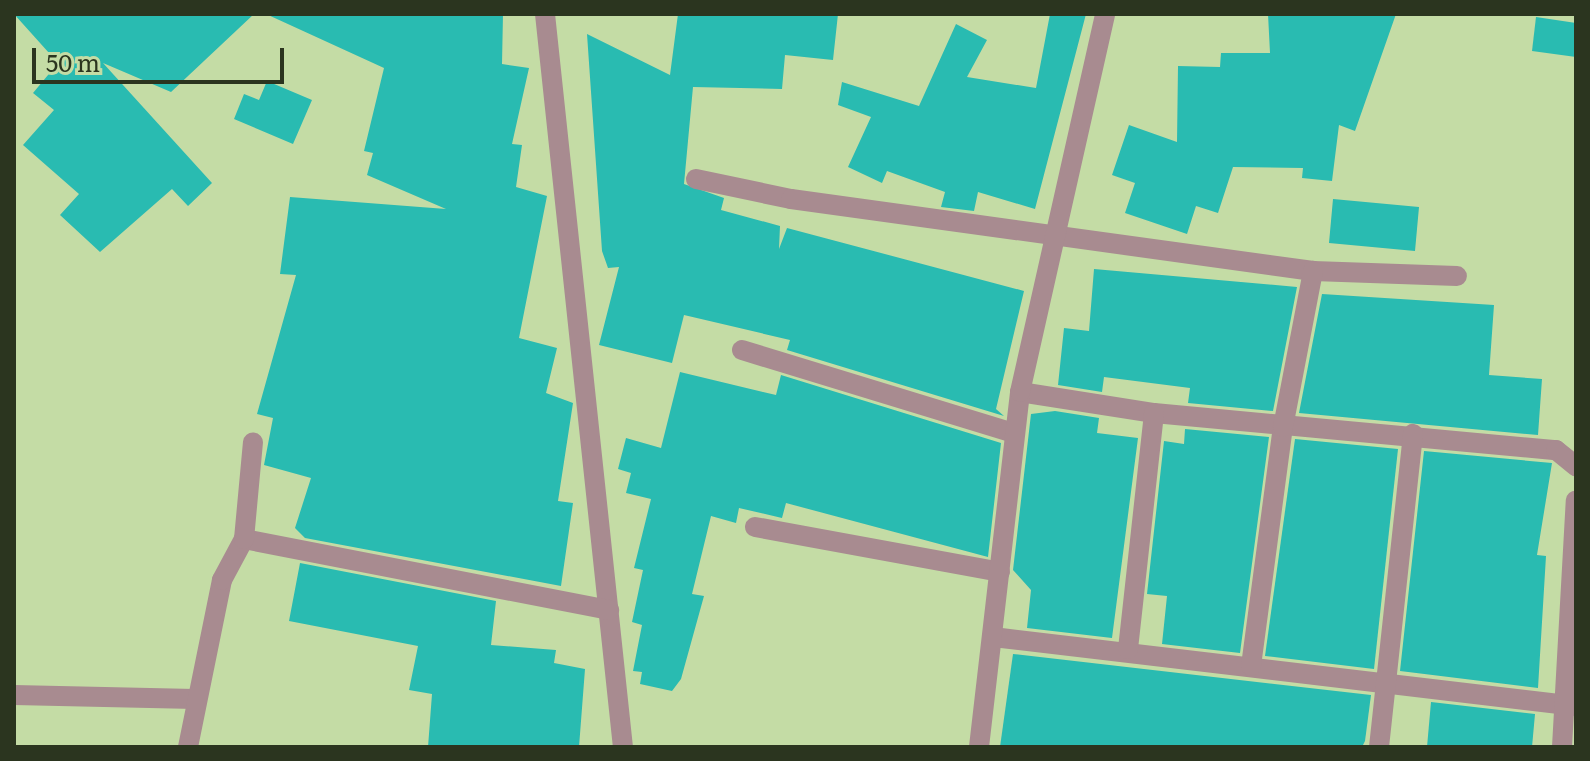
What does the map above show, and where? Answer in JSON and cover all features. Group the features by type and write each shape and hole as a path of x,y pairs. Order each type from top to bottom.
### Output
{"street":[{"path":"545,14 623,747"},
{"path":"979,747 1020,392 1061,232 1105,14"},
{"path":"696,179 791,199 1061,232 1313,271 1457,276"},
{"path":"1251,666 1283,427 1313,271"},
{"path":"742,350 1014,433"},
{"path":"1020,392 1154,413 1283,427 1413,434 1556,450 1576,466"},
{"path":"1128,649 1154,413"},
{"path":"1379,747 1413,434"},
{"path":"188,747 195,699 222,580 244,539 253,442"},
{"path":"1562,747 1571,705 1576,500"},
{"path":"755,527 1000,572"},
{"path":"244,539 609,610"},
{"path":"993,637 1128,649 1385,687 1571,705"},
{"path":"14,695 195,699"}],"building":[{"path":"14,14 254,14 171,92 103,63 212,183 188,206 172,189 100,252 60,215 79,194 23,145 54,110 33,93 58,63"},
{"path":"266,14 503,14 502,64 529,68 512,144 522,145 516,187 547,196 519,338 557,348 546,393 573,403 558,501 573,503 561,586 305,538 295,528 311,478 264,465 273,418 257,414 296,275 280,274 290,197 446,209 367,175 373,153 364,151 384,68"},
{"path":"678,14 838,14 833,60 785,55 782,89 693,87 684,184 724,198 721,210 780,226 779,249 787,228 1024,291 996,409 1004,416 787,350 790,340 684,315 672,363 599,345 619,267 608,268 602,251 587,34 670,75"},
{"path":"1050,14 1086,14 1035,209 978,192 974,211 941,207 945,192 887,171 882,183 848,167 871,117 838,105 842,82 919,106 956,24 987,40 967,77 1036,88"},
{"path":"1268,14 1396,14 1355,131 1339,125 1332,181 1302,178 1303,168 1233,167 1218,213 1196,206 1187,234 1125,213 1135,183 1112,175 1129,125 1177,142 1178,66 1220,67 1221,53 1270,53"},
{"path":"1536,17 1576,23 1576,57 1532,51"},
{"path":"267,81 312,100 293,144 234,119 244,94 259,100"},
{"path":"1333,199 1419,207 1415,251 1329,243"},
{"path":"1094,269 1297,287 1273,411 1188,403 1190,388 1104,377 1102,392 1058,385 1064,328 1089,331"},
{"path":"1322,294 1494,305 1489,375 1542,379 1538,435 1299,413"},
{"path":"680,372 776,395 781,375 1001,443 988,557 786,503 782,518 739,508 736,523 711,516 692,594 704,596 681,679 672,691 640,684 642,672 633,671 642,625 632,622 643,570 634,568 651,499 626,493 631,473 618,469 626,438 661,448"},
{"path":"1055,411 1099,418 1097,433 1138,438 1112,638 1027,628 1031,590 1013,570 1031,414"},
{"path":"1185,429 1269,437 1240,653 1162,644 1167,596 1147,594 1164,441 1184,444"},
{"path":"1295,439 1398,449 1374,669 1265,656"},
{"path":"1424,451 1552,463 1537,555 1546,556 1538,688 1400,671"},
{"path":"300,563 496,601 491,645 556,650 554,663 585,669 579,747 428,747 432,694 409,690 418,646 289,621"},
{"path":"1013,654 1371,695 1365,741 1362,747 1000,747"},
{"path":"1431,702 1535,714 1532,747 1427,747"}]}
